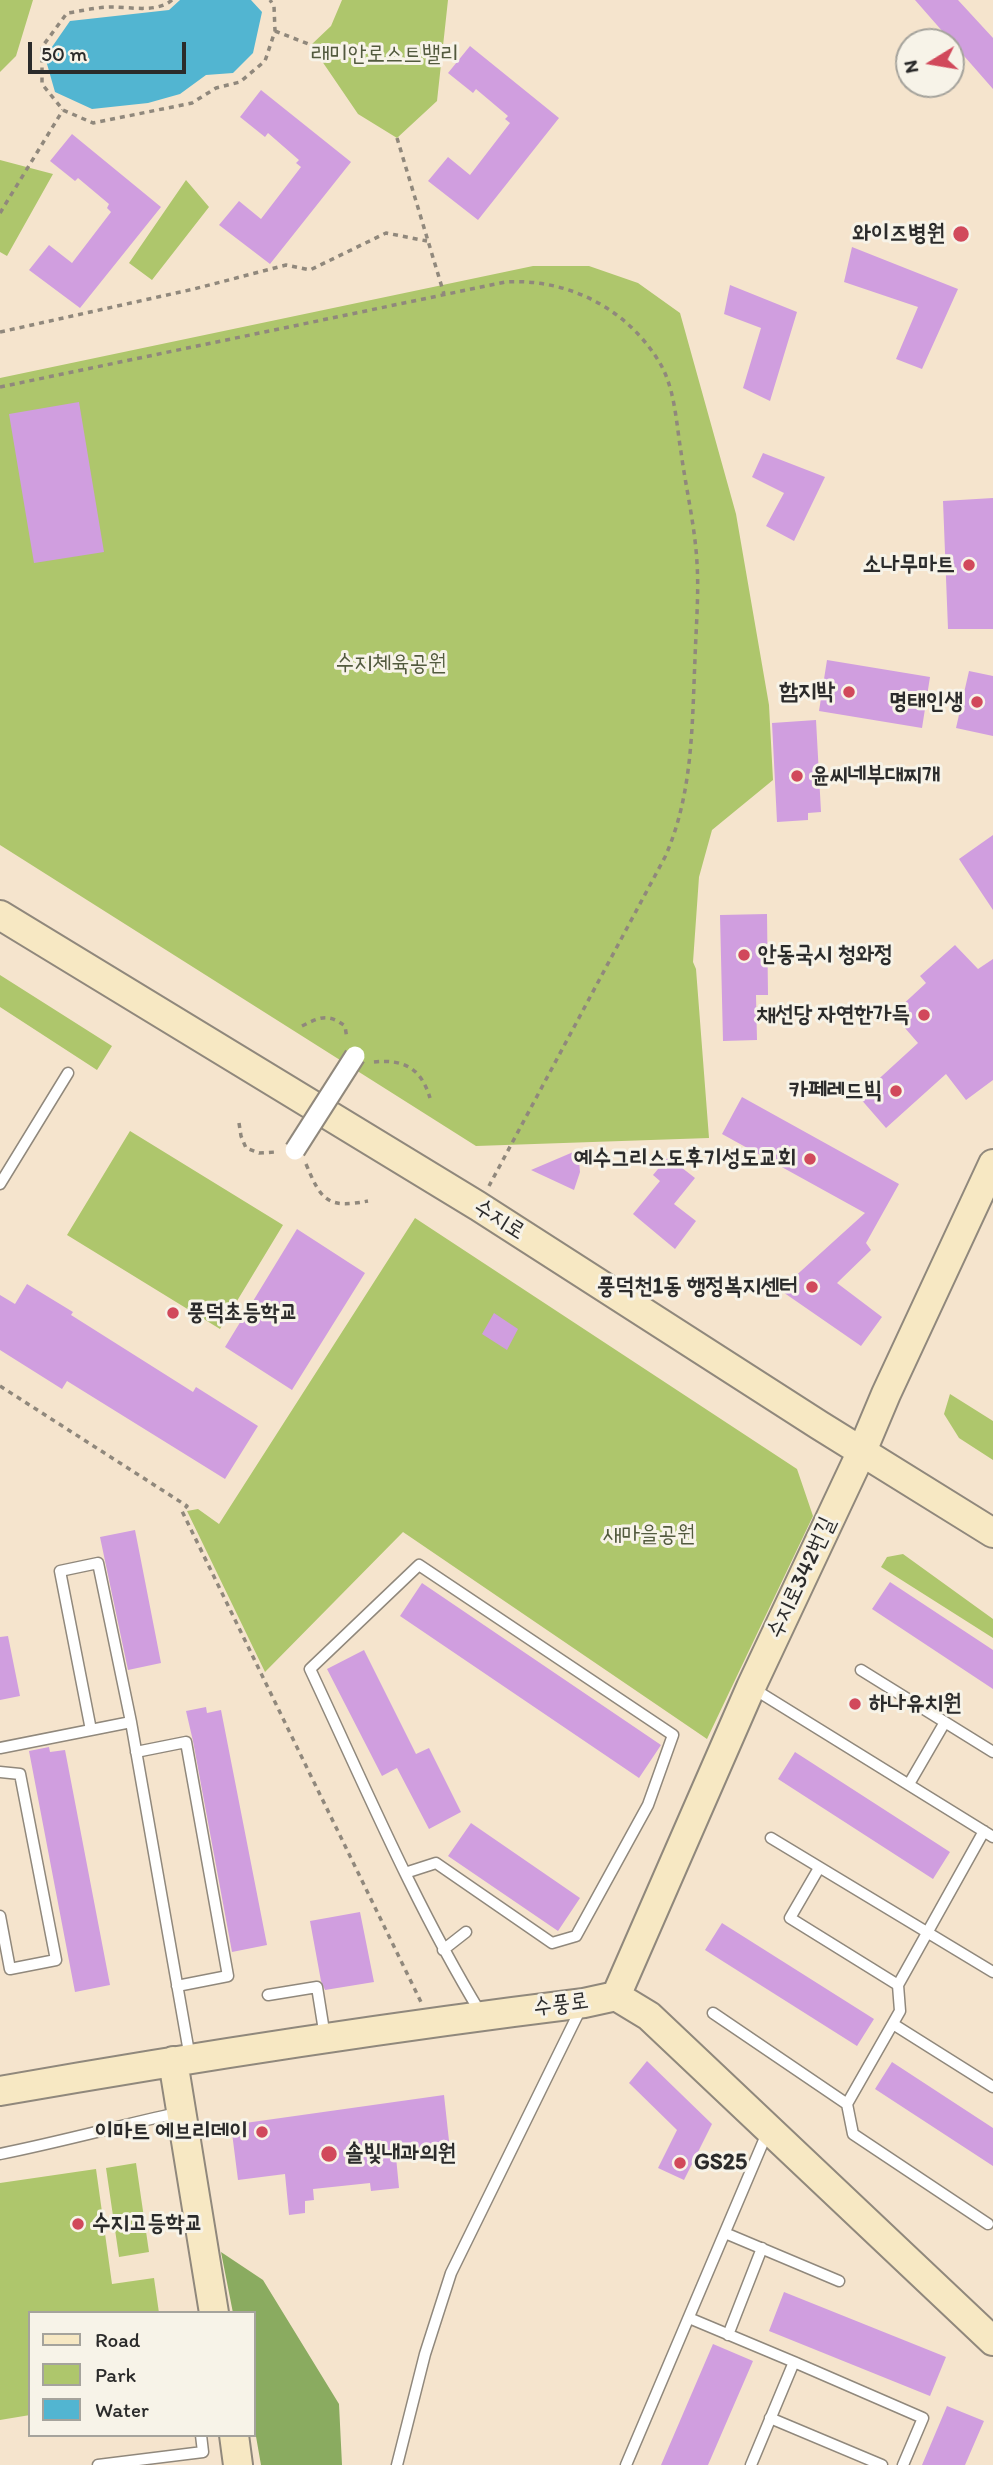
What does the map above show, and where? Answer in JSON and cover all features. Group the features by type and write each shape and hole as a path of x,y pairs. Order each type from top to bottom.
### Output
{"street":[{"name":"수지로","path":"0,915 478,1206 993,1533"},
{"path":"295,1150 355,1056"},
{"name":"수지로342번길","path":"617,1996 751,1687 993,1164"},
{"name":"수풍로","path":"0,2091 181,2060 584,2003 617,1996 649,2016 993,2341"},
{"path":"181,2060 181,2112 214,2311"},
{"path":"234,2437 239,2465"}],"lane":[{"path":"0,1184 68,1073"},
{"path":"91,1730 60,1570 98,1563 131,1722 177,1986 181,2060"},
{"path":"405,1872 436,1863 552,1943 576,1936 648,1805 673,1735 419,1565 310,1669 405,1872 443,1950 482,2016"},
{"path":"861,1670 993,1752"},
{"path":"751,1687 989,1834 928,1931 898,1985 900,2011 847,2104 853,2134 988,2224"},
{"path":"0,1748 131,1722"},
{"path":"909,1784 945,1722"},
{"path":"136,1752 186,1742 228,1976 177,1986"},
{"path":"0,1772 19,1774 56,1960 10,1969 0,1916"},
{"path":"771,1838 993,1972"},
{"path":"819,1868 790,1918 898,1985"},
{"path":"443,1950 466,1932"},
{"path":"268,1996 317,1987 325,2038"},
{"path":"397,2465 425,2354 451,2273 584,2003"},
{"path":"713,2013 847,2104"},
{"path":"893,2024 993,2087"},
{"path":"0,2154 181,2112"},
{"path":"626,2465 769,2130"},
{"path":"725,2233 839,2281"},
{"path":"728,2335 762,2248"},
{"path":"202,2311 209,2283"},
{"path":"689,2318 923,2418 903,2465"},
{"path":"751,2465 794,2362"},
{"path":"770,2418 882,2465"},
{"path":"98,2465 203,2452 201,2437"}],"path":[{"path":"172,0 165,6 134,9 110,7 67,13 42,47 43,84 63,110 93,123 192,103 216,88 240,82 265,61 275,31 274,6 270,0"},
{"path":"275,31 311,45"},
{"path":"0,214 63,110"},
{"path":"397,138 444,294"},
{"path":"0,332 194,289 286,265 310,270 386,233 427,241"},
{"path":"0,387 444,294 527,280 559,286 588,296 615,313 640,336 659,361 671,389 697,562 692,744 677,831 478,1206"},
{"path":"302,1026 319,1018 334,1018 345,1026 349,1045 355,1056 374,1062 392,1060 407,1065 426,1085 430,1098"},
{"path":"239,1123 246,1148 259,1153 295,1150 306,1165 311,1181 320,1194 332,1202 348,1205 368,1201"},
{"path":"0,1386 187,1506 182,1511 431,2023"}],"green space":[{"path":"0,0 33,0 16,56 0,72"},
{"name":"래미안로스트밸리","path":"342,0 448,0 437,101 397,138 358,114 311,45 331,26"},
{"path":"0,160 53,174 7,256 0,252"},
{"path":"186,180 209,207 152,280 129,263"},
{"name":"수지체육공원","path":"533,266 589,266 638,283 680,313 736,514 769,705 773,780 712,830 699,877 693,962 696,969 709,1138 476,1146 0,845 0,378"},
{"path":"0,975 112,1046 97,1070 0,1007"},
{"path":"130,1131 283,1225 220,1329 67,1235"},
{"name":"새마을공원","path":"415,1218 797,1469 813,1516 707,1739 403,1532 265,1672 187,1511 198,1509 219,1524"},
{"path":"950,1394 993,1421 993,1460 959,1438 944,1414"},
{"path":"903,1554 993,1619 993,1638 881,1567 887,1557"},
{"path":"136,2163 149,2252 119,2257 106,2168"},
{"path":"96,2169 112,2284 154,2278 159,2311 28,2311 28,2415 0,2420 0,2183"},
{"path":"221,2252 263,2280 339,2404 342,2465 261,2465 256,2436 256,2311 233,2311"}],"water":[{"path":"180,0 251,0 262,12 253,53 233,73 206,75 180,94 148,103 92,109 55,92 45,57 70,21 169,10"}],"building":[{"path":"915,0 958,0 993,38 993,89 965,57 965,28 940,28"},
{"path":"470,46 559,118 478,220 428,181 448,157 470,175 510,123 505,119 508,116 476,89 473,93 448,73"},
{"path":"261,90 351,162 270,264 219,225 239,201 261,219 301,167 296,163 299,160 268,133 265,137 240,117"},
{"path":"72,134 161,207 80,308 29,270 49,245 72,263 111,212 107,208 109,204 78,178 75,181 50,161"},
{"path":"852,247 958,289 922,369 896,359 918,307 844,282"},
{"path":"730,285 797,312 770,401 743,388 761,328 724,314"},
{"path":"79,402 104,552 34,563 9,414"},
{"path":"763,453 825,477 794,541 766,526 784,493 752,477"},
{"name":"소나무마트","path":"993,498 993,629 948,629 943,501"},
{"path":"827,660 930,677 922,728 819,711"},
{"name":"명태인생","path":"969,671 993,676 993,736 956,728"},
{"name":"윤씨네부대찌개","path":"816,720 821,812 808,813 808,820 777,822 772,723"},
{"path":"993,835 993,910 959,859"},
{"name":"안동국시 청와정","path":"767,914 768,995 756,995 757,1040 723,1041 720,915"},
{"path":"955,945 978,969 993,959 993,1080 966,1100 946,1074 886,1128 859,1097 918,1043 898,1020 903,1015 898,1009 926,983 920,976"},
{"path":"742,1097 899,1184 866,1243 871,1250 837,1283 882,1317 861,1346 780,1290 865,1213 722,1134"},
{"path":"578,1150 580,1172 574,1190 531,1170"},
{"path":"668,1157 695,1178 674,1204 696,1221 675,1249 633,1214 660,1181 653,1175"},
{"path":"297,1229 365,1273 292,1390 225,1347"},
{"path":"27,1284 193,1392 196,1387 258,1426 225,1479 67,1381 62,1389 0,1350 0,1295 15,1304"},
{"path":"494,1313 518,1329 507,1350 482,1334"},
{"path":"135,1530 161,1663 128,1670 100,1537"},
{"path":"890,1582 993,1650 993,1689 872,1609"},
{"path":"422,1583 661,1745 639,1778 400,1616"},
{"path":"8,1636 20,1696 0,1700 0,1637"},
{"path":"364,1650 416,1754 429,1748 461,1812 429,1829 397,1768 382,1776 327,1669"},
{"path":"206,1707 207,1713 221,1710 267,1945 232,1952 186,1711"},
{"path":"49,1747 50,1752 65,1750 110,1985 75,1992 29,1751"},
{"path":"795,1752 950,1852 933,1879 778,1779"},
{"path":"471,1823 580,1898 558,1931 448,1856"},
{"path":"360,1912 374,1982 325,1990 310,1921"},
{"path":"722,1923 874,2019 857,2046 705,1950"},
{"path":"647,2061 712,2124 684,2180 658,2168 677,2130 629,2083"},
{"path":"892,2062 993,2128 993,2166 875,2089"},
{"path":"444,2095 450,2150 396,2157 399,2188 371,2191 370,2183 313,2189 314,2200 305,2201 305,2213 289,2215 285,2174 238,2180 231,2125"},
{"path":"784,2292 946,2357 930,2396 769,2331"},
{"path":"713,2344 753,2361 708,2465 661,2465"},
{"path":"947,2406 984,2421 965,2465 922,2465"}],"place":[{"name":"와이즈병원","path":"961,234"},
{"name":"소나무마트","path":"969,565"},
{"name":"함지박","path":"849,692"},
{"name":"명태인생","path":"977,702"},
{"name":"윤씨네부대찌개","path":"797,776"},
{"name":"안동국시 청와정","path":"744,955"},
{"name":"채선당 자연한가득","path":"924,1015"},
{"name":"카페레드빅","path":"896,1091"},
{"name":"예수그리스도후기성도교회","path":"810,1159"},
{"name":"풍덕천1동 행정복지센터","path":"812,1287"},
{"name":"풍덕초등학교","path":"173,1313"},
{"name":"하나유치원","path":"855,1704"},
{"name":"이마트 에브리데이","path":"262,2132"},
{"name":"솔빛내과의원","path":"329,2154"},
{"name":"GS25","path":"680,2163"},
{"name":"수지고등학교","path":"78,2224"}]}
